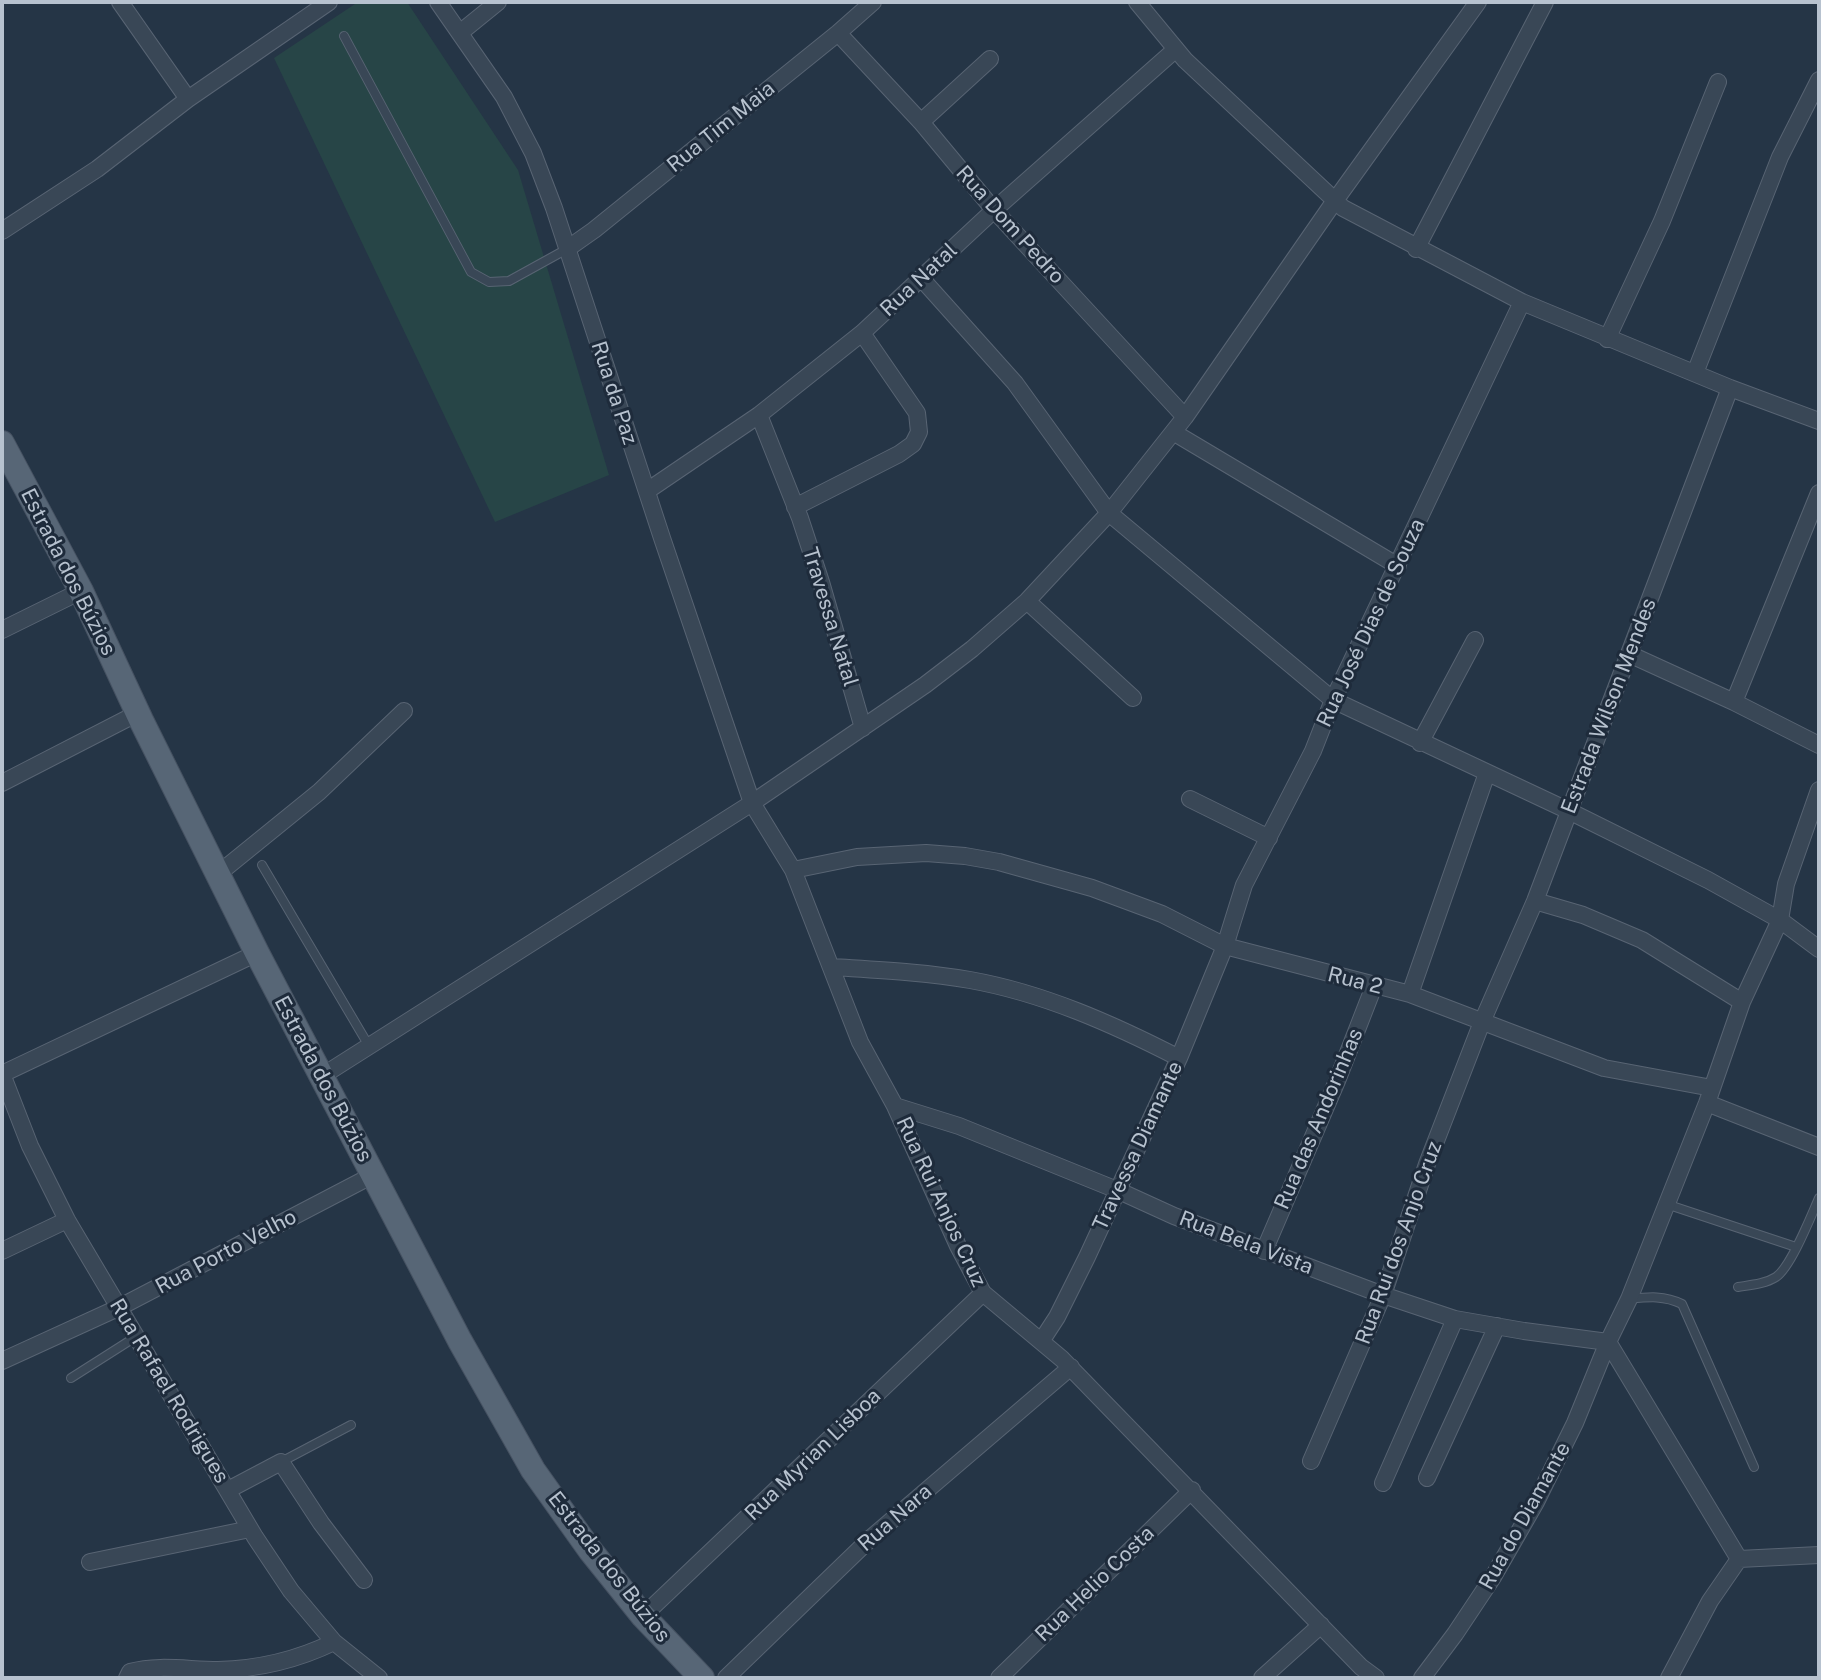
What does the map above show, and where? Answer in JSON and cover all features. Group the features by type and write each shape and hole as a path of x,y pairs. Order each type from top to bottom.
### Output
{"main road":[{"name":"Estrada dos Búzios","path":"2,443 81,592 257,953 460,1341 533,1470 590,1550 643,1616 702,1678"}],"street":[{"path":"120,2 188,99"},
{"path":"2,231 97,169 188,99 330,2"},
{"name":"Rua da Paz","path":"438,2 504,97 533,153 752,803"},
{"path":"461,32 498,2"},
{"name":"Rua Tim Maia","path":"567,248 594,230 873,2"},
{"path":"1137,2 1176,49 1334,201 1416,249 1522,302 1730,388 1818,416"},
{"path":"322,1076 752,803 925,685 1027,601 1109,513 1185,417 1334,201 1478,2"},
{"path":"1416,249 1545,2"},
{"name":"Rua Dom Pedro","path":"838,33 921,122 994,211 1185,417"},
{"name":"Rua Natal","path":"647,491 758,415 862,333 1176,49"},
{"path":"921,122 990,59"},
{"path":"1695,373 1759,206 1780,157 1819,80"},
{"path":"1607,339 1662,221 1718,82"},
{"path":"921,278 1015,383 1109,513 1333,700 1708,880 1780,920 1819,949"},
{"name":"Rua José Dias de Souza","path":"1225,946 1244,885 1313,751 1333,700 1522,302"},
{"path":"795,507 899,454 913,444 919,432 916,413 862,333"},
{"name":"Estrada Wilson Mendes","path":"1482,1022 1535,901 1730,388"},
{"name":"Travessa Natal","path":"758,415 795,507 821,582 863,728"},
{"path":"1173,432 1398,566"},
{"path":"1734,702 1819,493"},
{"path":"2,630 81,592"},
{"path":"1027,601 1133,698"},
{"path":"1420,743 1475,640"},
{"path":"1629,654 1819,745"},
{"path":"218,874 318,792 404,711"},
{"path":"2,783 138,713"},
{"path":"1410,994 1487,773"},
{"path":"1709,1095 1742,1002 1780,920 1786,884 1819,790"},
{"path":"1190,799 1269,838"},
{"name":"Rua Rui Anjos Cruz","path":"752,803 793,870 860,1042 895,1106 982,1293 1042,1340 1070,1367 1362,1667 1376,1678"},
{"name":"Rua 2","path":"793,870 857,858 926,853 999,862 1092,888 1150,910 1225,946 1410,994 1482,1022"},
{"path":"1535,901 1583,915 1642,940 1742,1002"},
{"name":"Travessa Diamante","path":"1042,1340 1057,1317 1179,1058 1225,946"},
{"path":"2,1074 257,953"},
{"path":"832,967 970,980 1022,992 1122,1028 1179,1058"},
{"name":"Rua das Andorinhas","path":"1264,1251 1337,1082 1374,986"},
{"path":"1482,1022 1604,1069 1709,1095 1819,1147"},
{"name":"Rua Rui dos Anjo Cruz","path":"1311,1461 1383,1295 1427,1164 1482,1022"},
{"name":"Rua Rafael Rodrigues","path":"2,1074 30,1146 67,1220 250,1529 290,1591 334,1642 379,1678"},
{"name":"Rua do Diamante","path":"1422,1678 1493,1577 1536,1502 1575,1423 1629,1299 1709,1095"},
{"name":"Rua Bela Vista","path":"895,1106 959,1126 1264,1251 1455,1319 1608,1342"},
{"name":"Rua Porto Velho","path":"2,1361 120,1307 373,1175"},
{"path":"2,1251 67,1220"},
{"name":"Rua Myrian Lisboa","path":"643,1616 982,1293"},
{"path":"1383,1483 1455,1319"},
{"path":"1427,1478 1497,1326"},
{"path":"1608,1342 1740,1559"},
{"name":"Rua Nara","path":"726,1678 872,1536 1070,1367"},
{"path":"228,1490 281,1462 321,1523 364,1580"},
{"name":"Rua Helio Costa","path":"999,1678 1192,1490"},
{"path":"90,1562 250,1529"},
{"path":"1740,1559 1819,1555"},
{"path":"1669,1678 1710,1601 1740,1559"},
{"path":"1262,1678 1321,1625"},
{"path":"127,1678 130,1672 147,1667 219,1670 276,1664 309,1654 334,1642"}],"lane":[{"path":"344,36 471,272 489,282 509,281 567,248"},
{"path":"262,864 369,1046"},
{"path":"1738,1287 1765,1282 1779,1275 1796,1247 1819,1198"},
{"path":"1666,1204 1796,1247"},
{"path":"1629,1299 1671,1298 1682,1304 1754,1467"},
{"path":"71,1378 137,1336"},
{"path":"281,1462 351,1425"}],"green space":[{"path":"358,2 407,2 518,170 609,475 495,522 274,58"}]}
